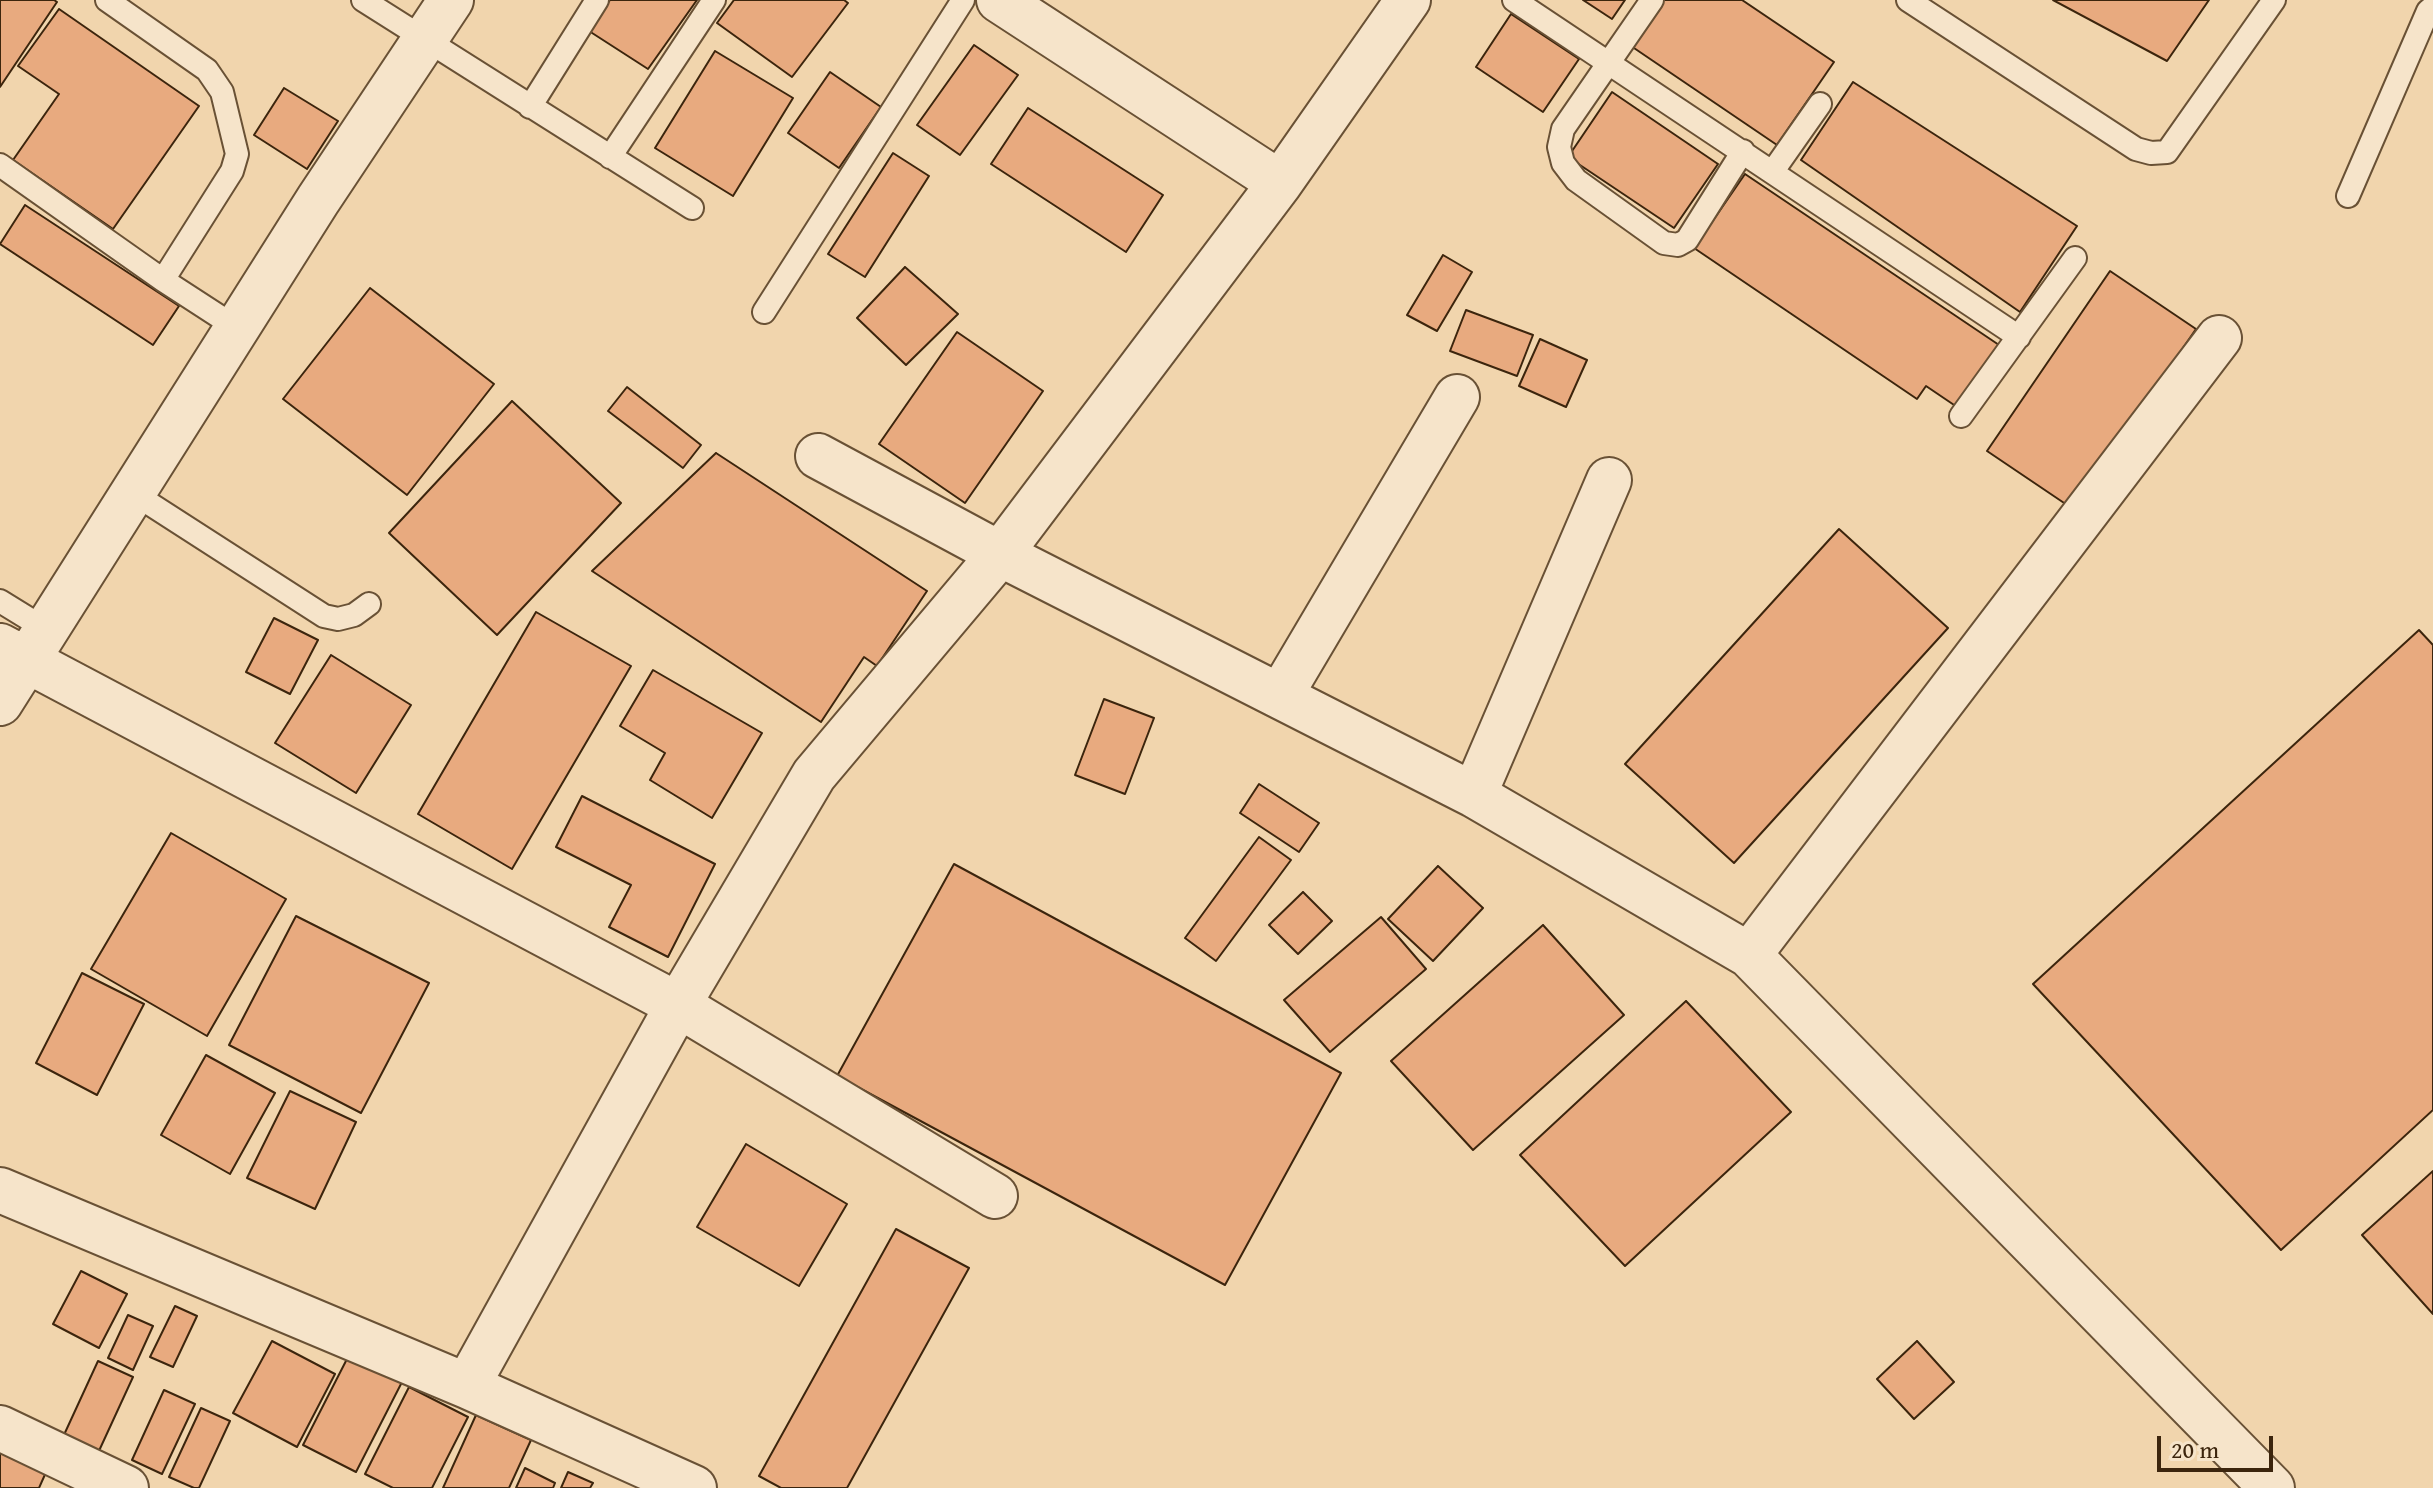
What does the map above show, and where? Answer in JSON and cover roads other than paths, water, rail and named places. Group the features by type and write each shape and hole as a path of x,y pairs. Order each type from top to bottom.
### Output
{"street":[{"path":"0,703 25,645 133,493 451,0"},
{"path":"999,0 1280,183"},
{"path":"467,1386 678,1005 814,775 1000,554 1280,183 1408,0"},
{"path":"1749,955 2219,338"},
{"path":"1280,696 1457,397"},
{"path":"818,456 1000,554 1474,795 1749,955 2272,1488"},
{"path":"1474,795 1609,480"},
{"path":"25,645 678,1005 995,1196"},
{"path":"0,1190 467,1386 694,1488"},
{"path":"0,1428 68,1476 126,1488"}],"lane":[{"path":"107,0 207,70 222,92 237,154 232,171 163,280"},
{"path":"363,0 692,208"},
{"path":"530,107 597,0"},
{"path":"610,157 714,0"},
{"path":"764,312 963,0"},
{"path":"1514,0 2019,337"},
{"path":"1652,0 1563,129 1559,147 1563,163 1576,180 1664,243 1678,245 1687,240 1743,151"},
{"path":"1908,0 2136,149 2151,153 2167,152 2274,0"},
{"path":"2348,196 2428,11 2433,7"},
{"path":"1773,171 1820,104"},
{"path":"0,165 237,328"},
{"path":"1961,416 2075,258"},
{"path":"133,493 324,616 338,619 354,615 369,604"},
{"path":"0,601 25,645"}]}
